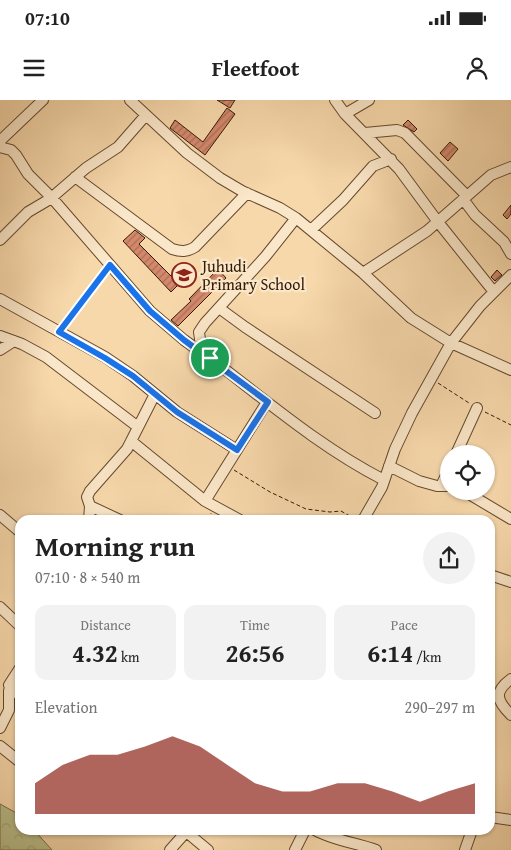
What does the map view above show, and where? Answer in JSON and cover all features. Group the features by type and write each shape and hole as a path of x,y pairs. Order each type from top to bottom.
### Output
{"street":[{"path":"0,141 43,100"},
{"path":"130,100 200,163 220,178 296,218 363,273 411,318 451,343 511,370"},
{"path":"335,100 345,114 390,159 494,292"},
{"path":"345,114 369,100"},
{"path":"0,240 28,212 52,198 75,177 118,147 146,115"},
{"path":"365,133 386,130 397,130 405,133 465,198 475,215 504,242 511,254"},
{"path":"0,147 11,150 16,155 28,174 52,198 150,311 184,340 319,442 352,464 384,480"},
{"path":"311,230 343,200 373,166 390,159"},
{"path":"363,273 438,222 491,175 511,167"},
{"path":"75,177 172,249 180,252 196,247 247,193"},
{"path":"210,358 201,346 199,332 296,218"},
{"path":"366,515 384,480 395,449 409,420 451,343 480,306 511,275"},
{"path":"0,300 105,358 133,376 177,412 237,450"},
{"path":"219,308 375,413"},
{"path":"0,336 46,357 138,427"},
{"path":"0,350 14,341"},
{"path":"89,515 88,497 90,491 127,449 155,394"},
{"path":"205,500 268,402"},
{"path":"460,445 477,408"},
{"path":"131,441 205,500 231,515"},
{"path":"389,466 420,481 440,485"},
{"path":"479,500 511,519"},
{"path":"90,506 109,515"},
{"path":"0,515 15,528"},
{"path":"495,577 511,582"},
{"path":"0,607 15,621"},
{"path":"0,728 9,710 10,683 15,676"},
{"path":"495,694 511,679"},
{"path":"10,687 15,692"},
{"path":"495,698 511,715"},
{"path":"0,746 15,758"},
{"path":"495,818 511,820"},
{"path":"170,850 182,835"},
{"path":"190,835 208,850"},
{"path":"295,850 302,835"},
{"path":"326,835 376,850"},
{"path":"465,850 470,835"}],"path":[{"path":"59,332 110,265"},
{"path":"227,465 270,492 306,508 330,512 341,511 348,515"}],"green space":[{"path":"0,804 15,812 15,835 38,835 52,850 0,850"}],"building":[{"path":"217,100 235,100 230,108"},
{"path":"227,108 235,114 205,155 170,128 175,120 203,142"},
{"path":"408,120 417,129 414,132 403,125"},
{"path":"450,142 458,149 448,161 440,153"},
{"path":"511,205 511,214 507,219 503,215"},
{"path":"135,230 145,238 139,244 179,284 171,292 123,241"},
{"path":"218,269 226,278 178,326 171,320 191,301 189,299"},
{"path":"497,270 502,275 495,281 491,277"}],"place":[{"name":"Juhudi Primary School","path":"184,275"}],"route":[{"path":"110,265 150,311 184,340 210,358 268,402 237,450 177,412 133,376 59,332 83,303 110,265"}]}
